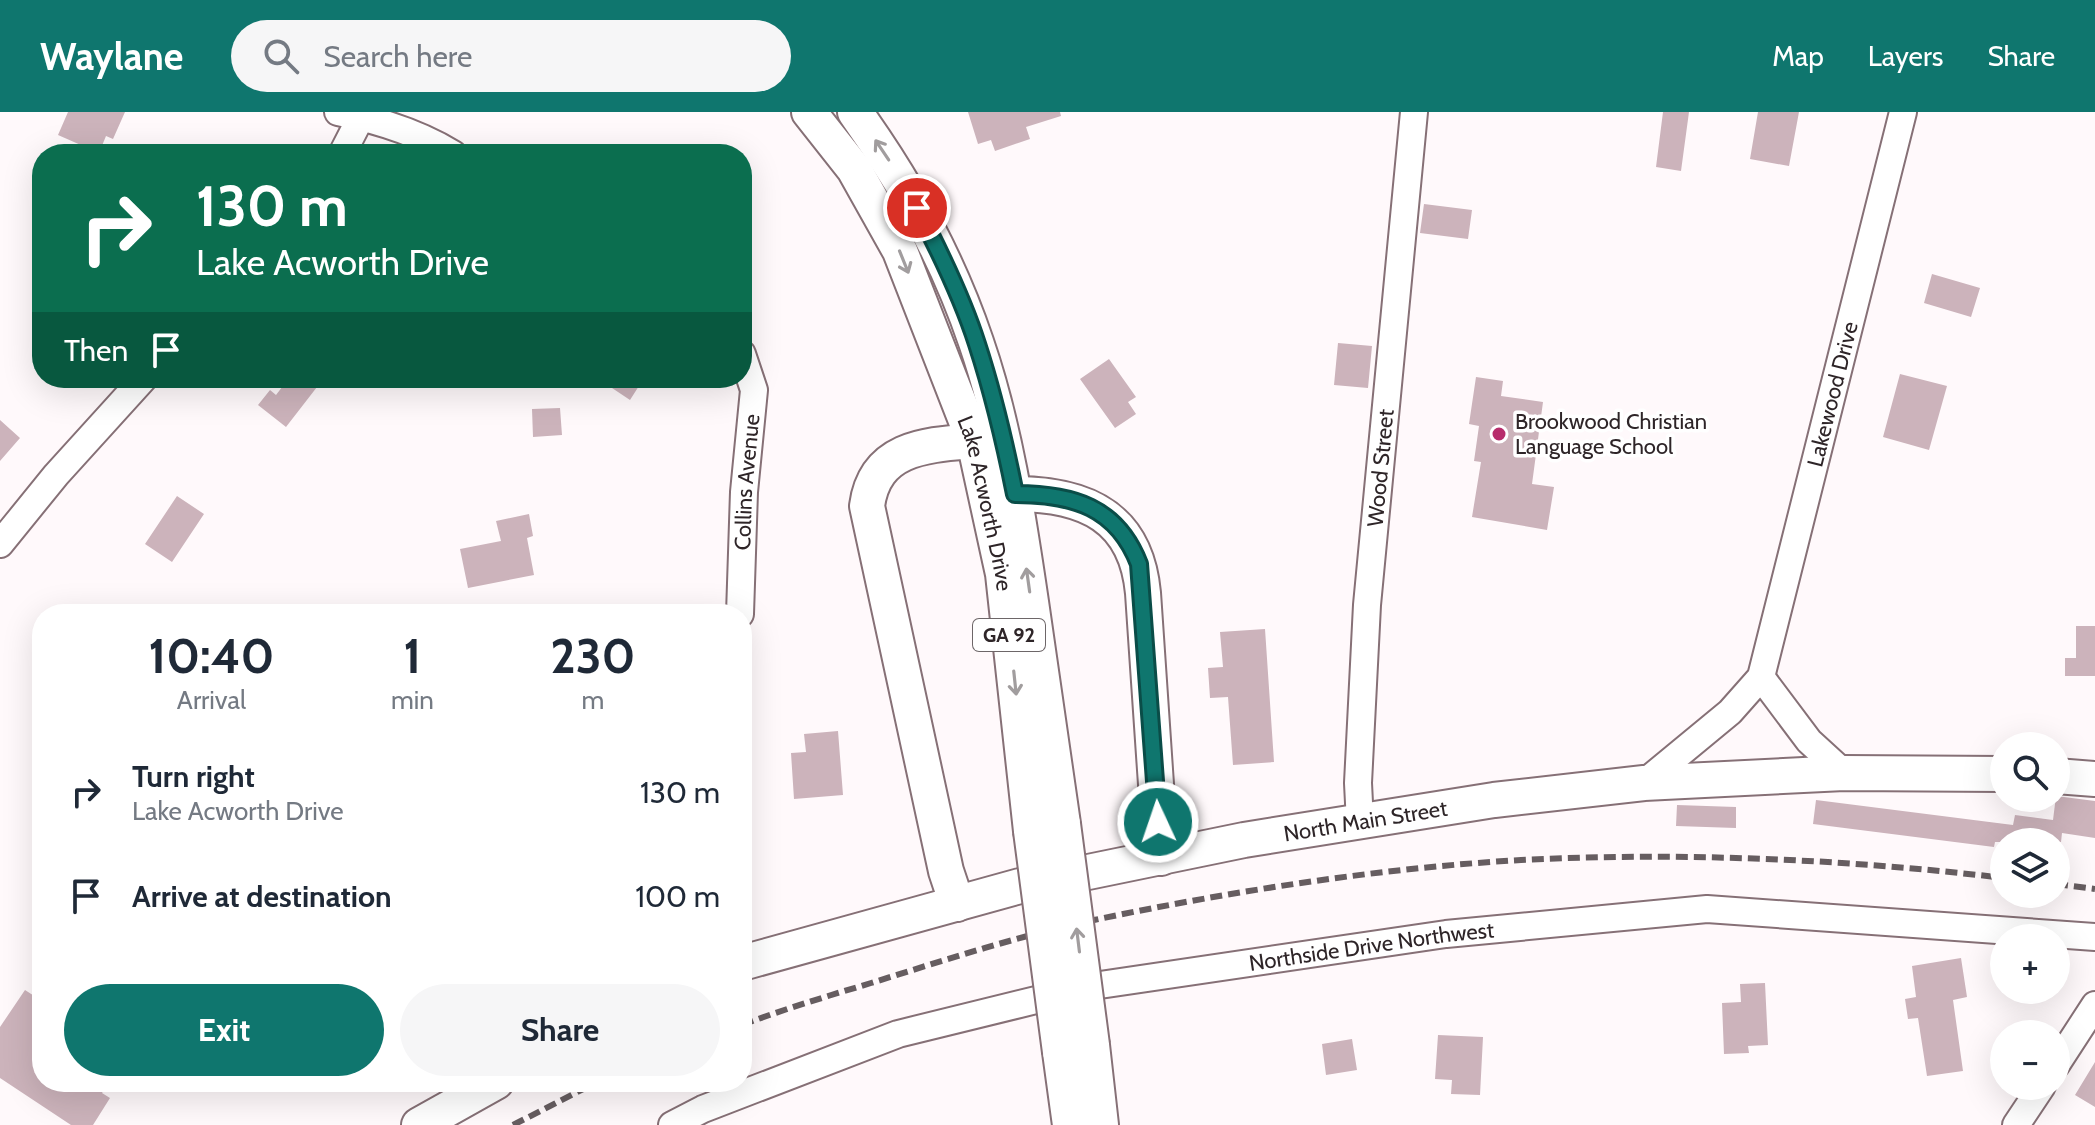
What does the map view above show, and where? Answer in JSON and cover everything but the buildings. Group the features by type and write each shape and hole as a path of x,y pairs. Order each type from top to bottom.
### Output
{"main road":[{"name":"Lake Acworth Drive","path":"809,112 854,169 900,251 974,441 1003,574 1047,827"},
{"name":"Lake Acworth Drive","path":"855,112 885,153 950,275 977,343 994,399 1015,494 1047,827 1076,1048 1101,1125"},
{"path":"957,904 946,871 867,506 873,481 890,460 929,445 974,441"},
{"path":"1015,494 1074,501 1094,508 1119,528 1133,549 1139,564 1143,593 1161,858"},
{"name":"North Main Street","path":"752,960 1020,886 1244,840 1494,800 1644,783 1844,773 1990,774"},
{"path":"2070,777 2095,779"},
{"name":"Lake Acworth Drive","path":"1070,1125 1076,1048"},
{"path":"419,1125 478,1092"}],"street":[{"name":"Wood Street","path":"1360,823 1358,783 1367,605 1414,112"},
{"name":"Lakewood Drive","path":"1644,783 1730,712 1761,677 1903,112"},
{"path":"345,144 355,114 438,144"},
{"name":"Collins Avenue","path":"740,604 752,384"},
{"path":"0,544 56,475 135,388"},
{"path":"1761,677 1809,741 1844,773"},
{"name":"Northside Drive Northwest","path":"752,1090 898,1034 1093,986 1446,934 1707,909 2095,937"},
{"path":"2070,1043 2095,1005"},
{"name":"Northside Drive Northwest","path":"672,1125 747,1092"},
{"path":"2016,1125 2033,1100"}],"railway":[{"path":"752,1022 954,957 1066,926 1146,909 1361,875 1521,860 1702,857 1884,866 1990,876"},
{"path":"2070,886 2095,889"},
{"path":"513,1125 577,1092"}],"place":[{"name":"Brookwood Christian Language School","path":"1499,434"}],"route":[{"path":"917,208 945,263 977,343 1002,430 1015,494 1074,501 1094,508 1124,534 1139,564 1158,822"}]}
